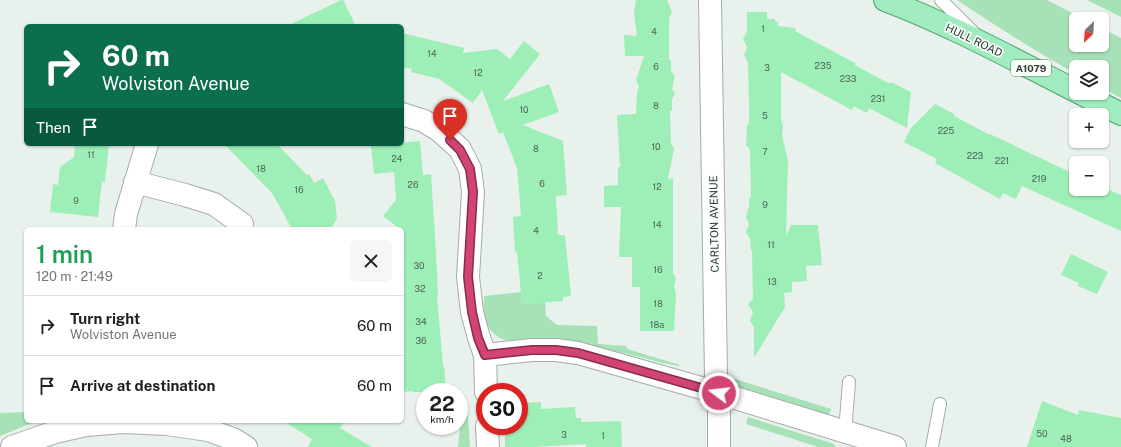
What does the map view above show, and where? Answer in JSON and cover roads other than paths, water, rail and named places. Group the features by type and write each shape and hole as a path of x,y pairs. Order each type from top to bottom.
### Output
{"main road":[{"name":"HULL ROAD","path":"885,0 907,6 986,44 1069,87"},
{"path":"1094,100 1121,114"}],"street":[{"name":"CARLTON AVENUE","path":"710,0 716,376 719,393 719,447"},
{"path":"404,115 424,121 440,131 460,150 470,169 473,192 468,277 472,312 478,338 485,355 486,383"},
{"path":"124,227 126,214 146,146"},
{"path":"136,182 214,204 242,224"},
{"path":"485,355 532,350 556,350 578,353 719,393 896,447"},
{"path":"12,447 54,432 86,425 104,423"},
{"path":"152,423 208,430 233,438 246,447"},
{"path":"487,435 488,447"}],"lane":[{"path":"941,0 986,44"},
{"path":"845,432 849,382"},
{"path":"932,447 940,404"}]}
